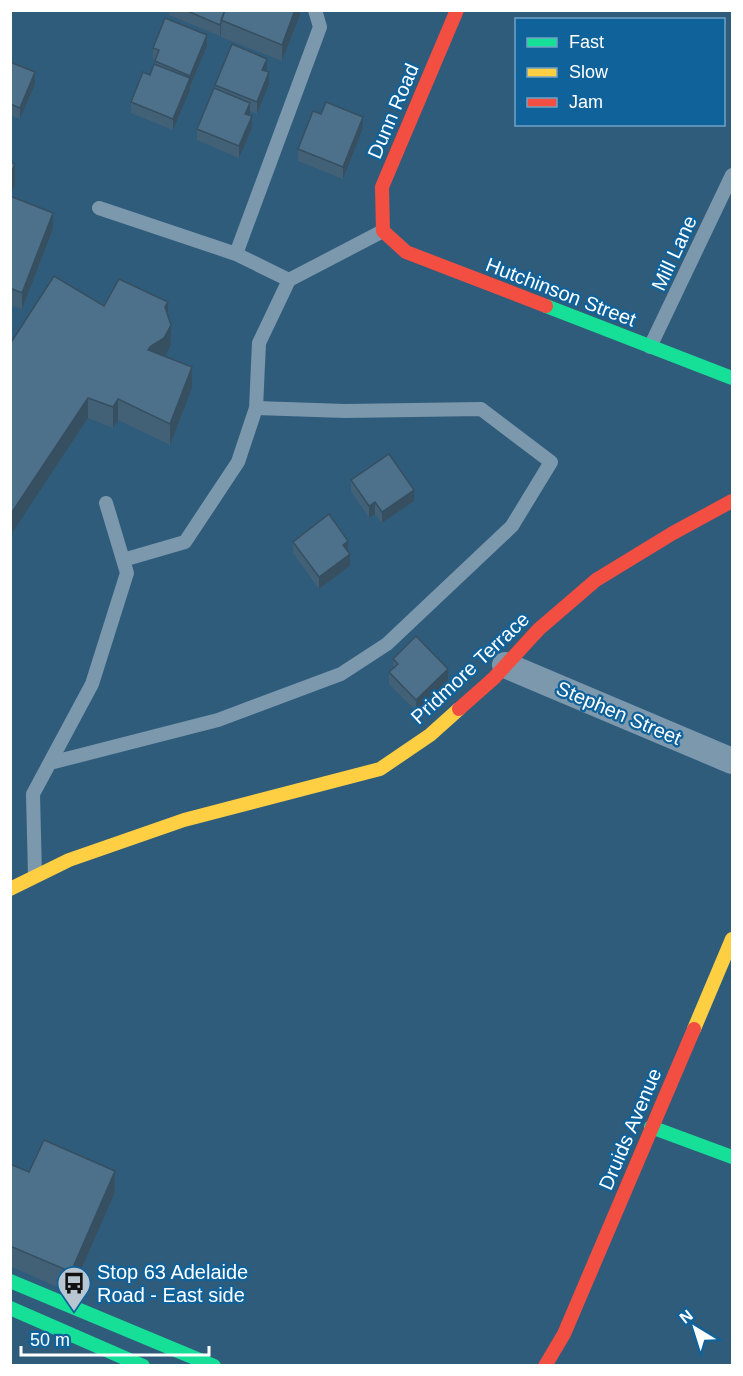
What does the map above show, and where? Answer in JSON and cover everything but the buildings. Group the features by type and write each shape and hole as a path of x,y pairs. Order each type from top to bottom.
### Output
{"street":[{"name":"Dunn Road","path":"383,231 382,187 457,10"},
{"name":"Hutchinson Street","path":"383,231 406,252 732,378"},
{"name":"Pridmore Terrace","path":"10,888 69,860 184,820 380,769 430,735 505,665 539,629 596,580 673,533 732,501"},
{"name":"Stephen Street","path":"505,665 732,761"},
{"name":"Druids Avenue","path":"545,1365 564,1334 732,939"},
{"path":"651,1127 732,1157"},
{"path":"10,1281 214,1365"},
{"path":"10,1308 143,1365"},
{"name":"Druids Avenue","path":"557,1365 564,1334"}],"lane":[{"path":"236,254 320,27 315,10"},
{"name":"Mill Lane","path":"650,347 732,174"},
{"path":"99,208 236,254 289,280"},
{"path":"123,561 185,542 238,462 256,408 259,343 289,280 383,231"},
{"path":"50,763 218,720 341,674 387,645 512,526 551,462 481,409 345,411 256,408"},
{"path":"35,876 33,794 92,684 127,573 106,503"}],"traffic: fast":[{"path":"546,306 732,378"},
{"path":"651,1127 732,1157"},
{"path":"10,1281 214,1366"},
{"path":"10,1308 143,1366"}],"traffic: slow":[{"path":"10,889 69,860 184,820 380,769 430,735 459,709"},
{"path":"694,1029 732,939"}],"traffic: jam":[{"path":"457,10 382,187 383,231 406,252 546,306"},
{"path":"459,709 494,678 539,629 596,580 673,533 732,501"},
{"path":"545,1366 564,1334 694,1029"}],"place":[{"name":"Stop 63 Adelaide Road - East side","path":"74,1312"}]}
